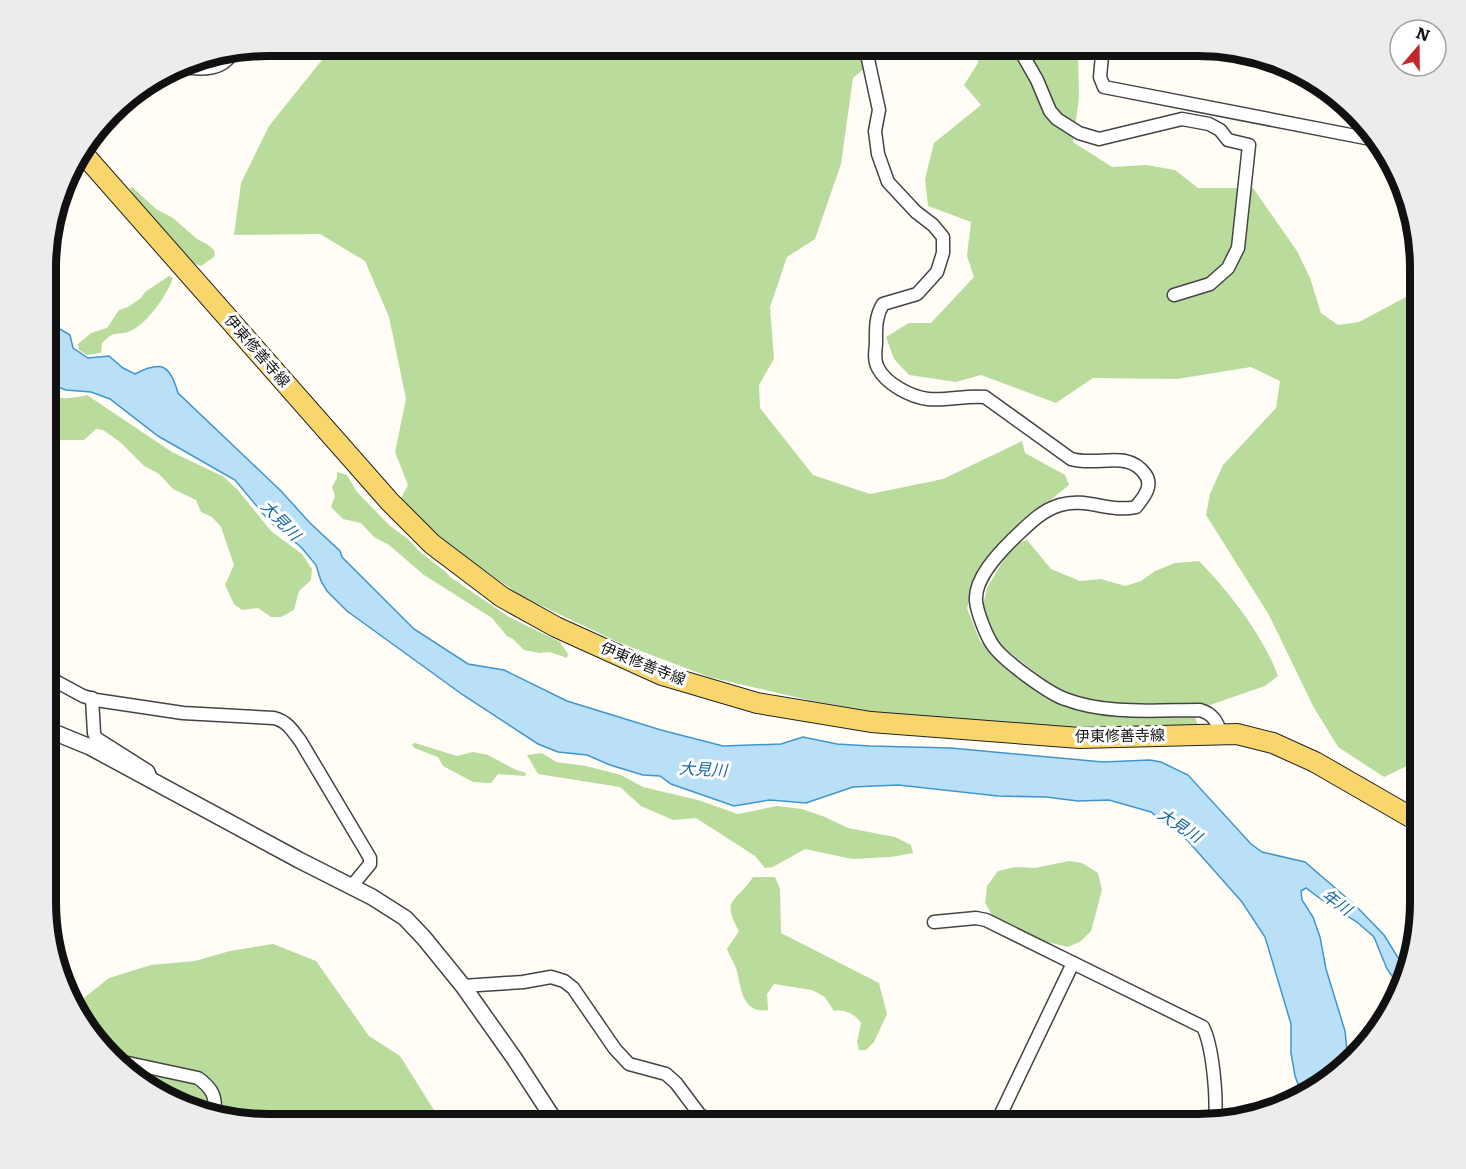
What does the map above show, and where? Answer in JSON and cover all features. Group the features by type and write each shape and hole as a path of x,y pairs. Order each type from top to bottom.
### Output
{"main road":[{"name":"伊東修善寺線","path":"86,157 385,497 432,543 493,590 556,627 662,675 757,703 871,722 1080,738 1237,734 1273,743 1315,762 1410,817"}],"street":[{"path":"870,56 868,59 879,110 875,131 878,154 888,182 943,237 943,253 937,272 917,294 883,304 876,315 875,356 878,368 891,384 920,397 928,399 985,397 1071,459 1083,463 1122,460 1139,466 1148,478 1149,489 1136,507 1125,510 1082,502 1058,506 1035,518 1000,552 980,582 976,601 993,646 1024,673 1062,698 1097,709 1200,710 1210,714 1218,723 1221,734"},
{"path":"1023,56 1037,80 1050,111 1057,119 1083,135 1100,139 1182,119 1209,124 1220,130 1228,140 1249,145 1238,249 1228,268 1210,284 1174,295"},
{"path":"1102,56 1100,77 1104,87 1367,138"},
{"path":"196,68 212,69 225,60"},
{"path":"56,681 92,699 183,713 274,718 283,721 290,726 301,742 370,858 370,864 351,886"},
{"path":"92,699 96,738 148,771 150,780"},
{"path":"56,733 90,747 298,860 391,907 424,938 463,986 550,1113"},
{"path":"934,922 976,918 986,920 1203,1027 1208,1038 1215,1092 1215,1113"},
{"path":"1001,1114 1073,963"},
{"path":"463,986 523,982 551,977 564,981 573,988 615,1049 629,1064 666,1074 676,1083 699,1113"},
{"path":"131,1064 198,1078 213,1091 216,1107"}],"green space":[{"path":"325,56 890,56 874,61 853,78 841,164 815,239 787,257 770,307 774,359 759,385 760,408 813,475 870,494 943,479 1022,441 1025,453 1065,475 1069,485 1022,523 976,579 967,608 980,641 1018,678 1065,707 1091,713 1195,716 1198,727 1062,730 870,711 812,701 709,677 620,643 523,597 456,550 399,502 408,485 395,452 406,399 389,317 365,261 320,234 234,235 241,183 269,126"},
{"path":"978,56 1078,56 1079,98 1073,142 1112,167 1146,165 1175,170 1198,188 1253,188 1297,251 1310,278 1321,313 1338,325 1359,322 1410,295 1410,764 1384,777 1338,747 1313,706 1269,615 1206,515 1210,494 1223,465 1276,408 1280,381 1251,367 1177,379 1093,378 1056,403 981,375 956,382 909,375 894,359 886,337 909,323 931,323 974,277 967,256 971,222 928,206 925,179 934,143 981,105 964,85 978,63"},
{"path":"132,187 156,209 173,218 197,239 207,244 214,250 215,256 201,266 185,258 134,196 130,189"},
{"path":"169,276 173,278 166,293 149,317 135,329 110,336 102,343 101,353 87,355 79,350 78,344 91,333 107,328 119,310 128,307"},
{"path":"87,395 172,452 224,477 237,489 271,531 302,554 312,569 311,580 299,591 294,610 281,617 271,617 258,608 242,610 234,604 225,585 234,565 221,527 212,517 201,512 196,500 173,489 159,474 143,465 120,442 103,430 96,429 84,440 56,440 56,397 72,398"},
{"path":"337,472 347,475 357,492 390,526 450,577 509,617 560,642 568,654 567,658 550,652 524,650 507,636 492,618 424,575 389,545 374,537 361,523 343,519 331,507 335,496 332,487 337,478"},
{"path":"1027,540 1051,569 1080,581 1101,579 1125,586 1141,581 1155,571 1175,563 1199,561 1244,615 1264,646 1278,676 1265,686 1207,706 1110,703 1082,699 1056,688 1001,646 991,628 983,605 987,588 1006,556 1018,543"},
{"path":"412,744 457,756 473,752 488,755 526,773 525,776 498,774 491,783 473,782 443,766 438,757 414,748"},
{"path":"542,753 556,762 586,766 621,775 643,787 698,800 738,814 777,806 802,809 848,828 895,837 911,845 913,853 891,857 852,859 805,849 773,867 765,868 755,856 696,818 673,820 641,806 620,787 538,774 527,755"},
{"path":"1069,861 1082,863 1098,873 1102,890 1091,931 1081,941 1068,947 1039,940 992,915 985,903 987,886 998,871 1015,867 1035,868"},
{"path":"753,877 775,877 780,889 781,933 879,983 887,1014 874,1042 866,1050 859,1050 857,1042 861,1023 859,1020 846,1012 834,1011 825,997 812,990 774,984 767,994 768,1010 753,1008 748,1004 727,949 739,931 733,920 731,906"},
{"path":"273,944 316,961 369,1036 400,1056 436,1113 253,1113 239,1112 199,1102 174,1092 138,1070 117,1052 99,1031 80,1001 109,978 151,965 195,961 230,951"}],"water":[{"path":"56,328 70,335 73,348 88,358 109,356 123,368 135,374 152,367 164,368 172,376 178,393 281,491 340,551 342,557 414,629 468,664 504,670 567,701 661,730 723,746 781,744 803,737 837,744 951,748 1103,762 1150,760 1161,762 1188,775 1251,844 1262,852 1305,862 1356,906 1384,935 1401,963 1395,980 1387,969 1374,937 1357,922 1306,888 1301,891 1302,900 1313,917 1320,937 1326,969 1345,1031 1347,1053 1328,1070 1299,1088 1291,1053 1291,1024 1265,937 1242,902 1188,841 1151,812 1109,800 1078,801 1046,797 998,796 898,785 853,787 806,803 770,800 734,806 671,784 660,776 643,775 587,755 558,752 538,744 463,695 347,611 327,591 316,565 301,547 270,522 235,480 158,436 110,399 91,392 66,390 56,386"}],"water label":[{"name":"大見川","path":"281,520"},
{"name":"大見川","path":"703,769"},
{"name":"大見川","path":"1180,825"},
{"name":"年川","path":"1337,902"}]}
